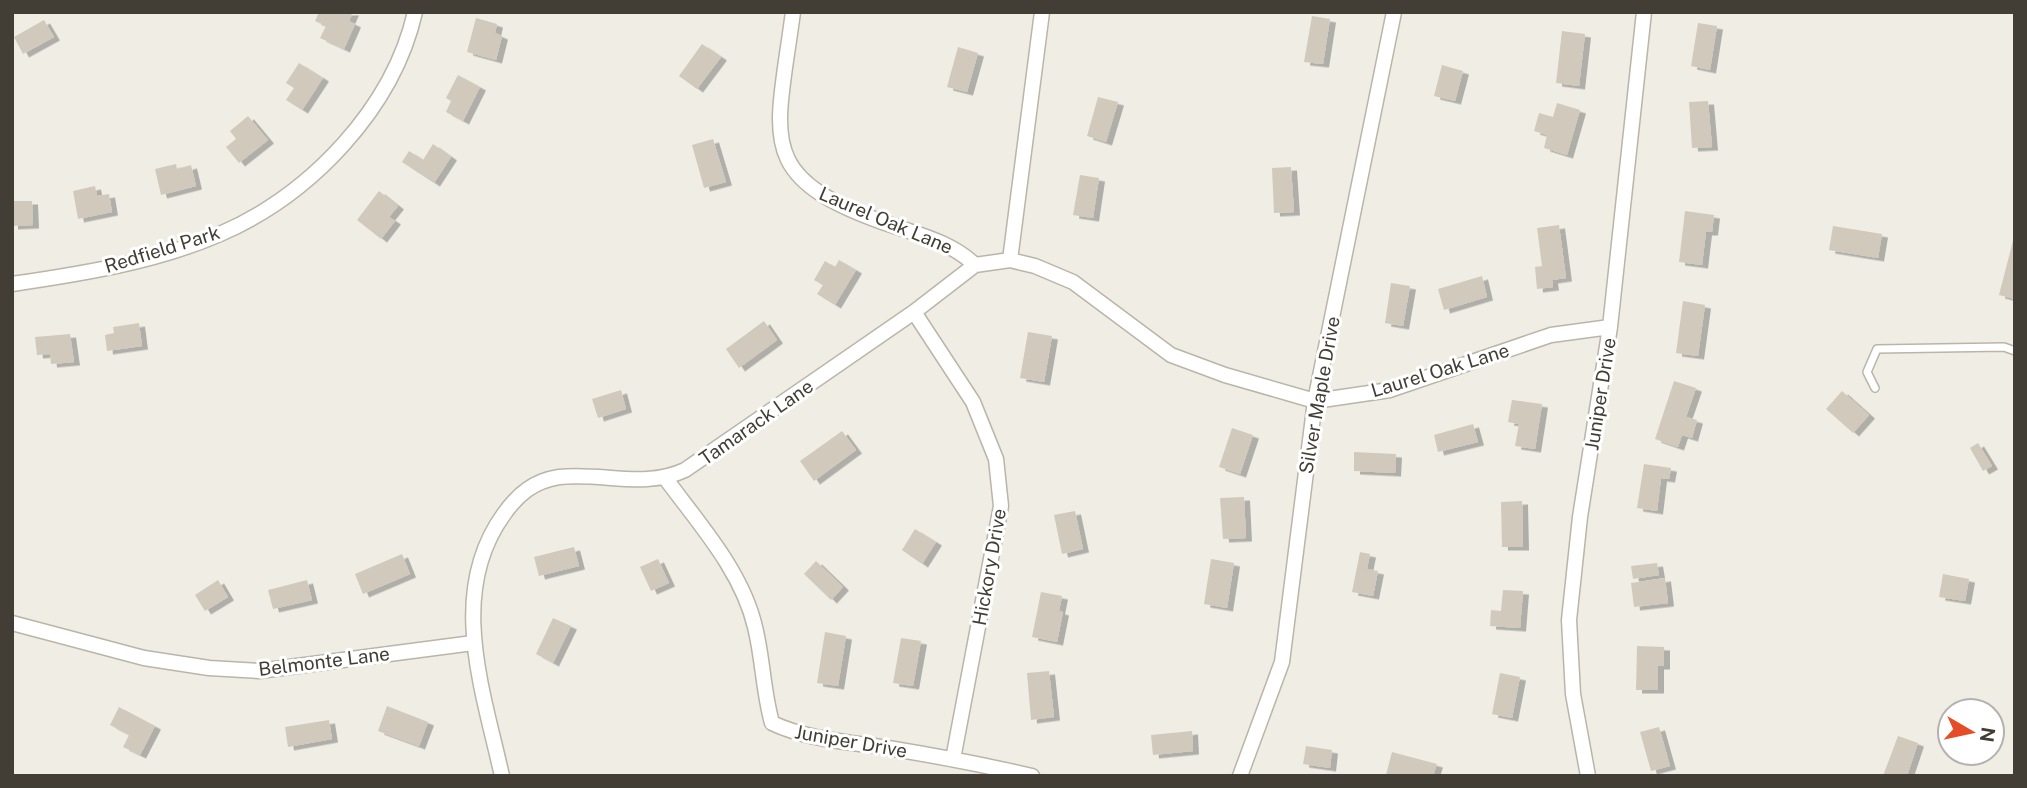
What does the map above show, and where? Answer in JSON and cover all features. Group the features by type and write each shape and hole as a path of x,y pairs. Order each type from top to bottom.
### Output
{"street":[{"name":"Redfield Park","path":"12,284 151,257 220,234 282,198 338,150 363,122 390,79 415,12"},
{"name":"Laurel Oak Lane","path":"793,12 779,116 781,146 793,173 823,197 947,244 975,265"},
{"path":"975,265 1010,260 1042,12"},
{"name":"Silver Maple Drive","path":"1240,776 1282,662 1315,401 1394,12"},
{"name":"Juniper Drive","path":"1588,776 1573,694 1569,620 1580,517 1610,327 1644,12"},
{"name":"Laurel Oak Lane","path":"1010,260 1035,265 1073,282 1171,355 1225,375 1315,401 1390,390 1551,335 1610,327"},
{"name":"Tamarack Lane","path":"666,479 720,448 914,313 975,265"},
{"name":"Hickory Drive","path":"914,313 972,402 996,459 1002,506 953,759"},
{"path":"502,776 472,643 472,609 482,549 519,494 533,485 559,477 666,479"},
{"name":"Juniper Drive","path":"666,479 738,579 755,626 764,693 772,723 789,731 816,737 953,759 1032,776"},
{"name":"Belmonte Lane","path":"12,623 144,658 209,668 259,671 472,643"}],"lane":[{"path":"1875,388 1867,372 1877,349 2004,347 2015,351"}],"building":[{"path":"319,12 353,12 349,21 355,24 344,49 320,38 326,26 315,21"},
{"path":"1312,16 1330,19 1323,64 1304,62"},
{"path":"476,18 497,24 495,33 502,36 496,60 467,52"},
{"path":"44,20 54,37 23,54 14,37"},
{"path":"1698,23 1717,26 1710,70 1691,66"},
{"path":"1562,31 1585,34 1579,86 1556,83"},
{"path":"702,44 721,57 697,89 679,76"},
{"path":"958,47 978,53 967,92 947,87"},
{"path":"299,63 323,78 302,110 286,100 294,88 286,83"},
{"path":"1442,65 1463,71 1455,101 1434,96"},
{"path":"458,75 480,87 463,121 446,112 451,101 446,98"},
{"path":"1098,97 1118,102 1106,142 1087,136"},
{"path":"1708,101 1712,147 1692,148 1689,102"},
{"path":"1557,103 1580,110 1567,155 1544,148 1547,135 1534,131 1539,113 1553,117"},
{"path":"248,116 268,140 239,163 226,147 236,139 230,131"},
{"path":"713,139 726,182 704,188 692,145"},
{"path":"433,144 451,157 434,183 402,162 409,151 423,160"},
{"path":"176,164 177,169 191,165 196,186 161,195 155,169"},
{"path":"1291,167 1294,212 1274,213 1272,168"},
{"path":"1080,175 1099,178 1093,218 1073,215"},
{"path":"95,186 97,196 109,194 112,212 78,219 73,191"},
{"path":"379,191 398,206 389,217 395,221 381,239 357,220"},
{"path":"12,201 32,201 33,225 12,226"},
{"path":"1685,211 1714,215 1712,232 1706,232 1702,265 1679,262"},
{"path":"1559,225 1566,278 1552,280 1553,287 1537,289 1535,267 1542,266 1537,228"},
{"path":"1833,226 1882,234 1878,258 1829,250"},
{"path":"2015,237 2015,299 1999,295"},
{"path":"839,260 856,270 835,305 817,294 823,285 814,280 825,261 835,267"},
{"path":"1482,276 1487,297 1444,310 1438,289"},
{"path":"1391,283 1410,286 1403,326 1385,323"},
{"path":"1683,301 1705,305 1698,356 1676,353"},
{"path":"764,321 777,340 739,368 726,349"},
{"path":"139,323 142,346 107,351 105,335 114,333 113,327"},
{"path":"1028,332 1052,336 1044,382 1020,378"},
{"path":"70,334 74,362 51,364 50,354 37,355 35,337"},
{"path":"1674,381 1696,388 1686,417 1697,420 1692,438 1682,435 1678,447 1655,439"},
{"path":"621,390 626,409 598,418 592,399"},
{"path":"1842,391 1869,415 1853,433 1826,409"},
{"path":"1512,400 1542,404 1535,449 1515,446 1519,424 1508,422"},
{"path":"1473,424 1478,442 1438,452 1434,435"},
{"path":"1232,428 1253,435 1240,474 1219,467"},
{"path":"842,431 856,450 814,481 800,461"},
{"path":"1978,443 1992,466 1983,471 1970,448"},
{"path":"1354,452 1396,454 1395,473 1354,471"},
{"path":"1644,464 1671,468 1669,479 1661,478 1657,511 1637,508"},
{"path":"1244,497 1246,538 1223,539 1220,498"},
{"path":"1522,501 1523,547 1502,547 1501,502"},
{"path":"1075,511 1083,549 1062,554 1054,515"},
{"path":"915,529 936,542 922,564 902,550"},
{"path":"574,547 579,566 539,576 534,557"},
{"path":"1360,552 1370,554 1367,569 1378,571 1373,596 1352,592"},
{"path":"402,554 410,574 363,594 355,574"},
{"path":"658,559 669,583 651,591 640,567"},
{"path":"1211,559 1234,563 1227,608 1204,604"},
{"path":"816,561 843,587 831,600 804,574"},
{"path":"1657,563 1659,575 1633,579 1631,566"},
{"path":"1943,574 1969,579 1965,601 1939,597"},
{"path":"1665,578 1668,603 1634,607 1631,583"},
{"path":"218,580 228,597 205,611 195,595"},
{"path":"307,580 312,600 273,609 268,590"},
{"path":"1503,590 1523,591 1520,628 1490,626 1491,610 1501,611"},
{"path":"1041,592 1062,596 1059,611 1063,612 1057,642 1032,637"},
{"path":"553,618 571,626 553,663 536,654"},
{"path":"825,632 846,636 838,686 817,683"},
{"path":"901,638 921,641 913,686 893,683"},
{"path":"1637,646 1664,647 1664,666 1658,666 1658,690 1636,690"},
{"path":"1049,671 1054,717 1031,720 1027,673"},
{"path":"1500,673 1520,677 1512,718 1492,714"},
{"path":"387,706 428,722 419,746 378,731"},
{"path":"119,707 155,726 140,755 123,747 129,735 110,725"},
{"path":"329,720 332,739 288,747 285,727"},
{"path":"1659,727 1670,766 1651,771 1640,732"},
{"path":"1192,731 1193,751 1153,755 1151,735"},
{"path":"1898,736 1918,743 1907,776 1883,776"},
{"path":"1306,746 1332,750 1330,768 1303,764"},
{"path":"1392,752 1437,764 1433,776 1386,775"}]}
